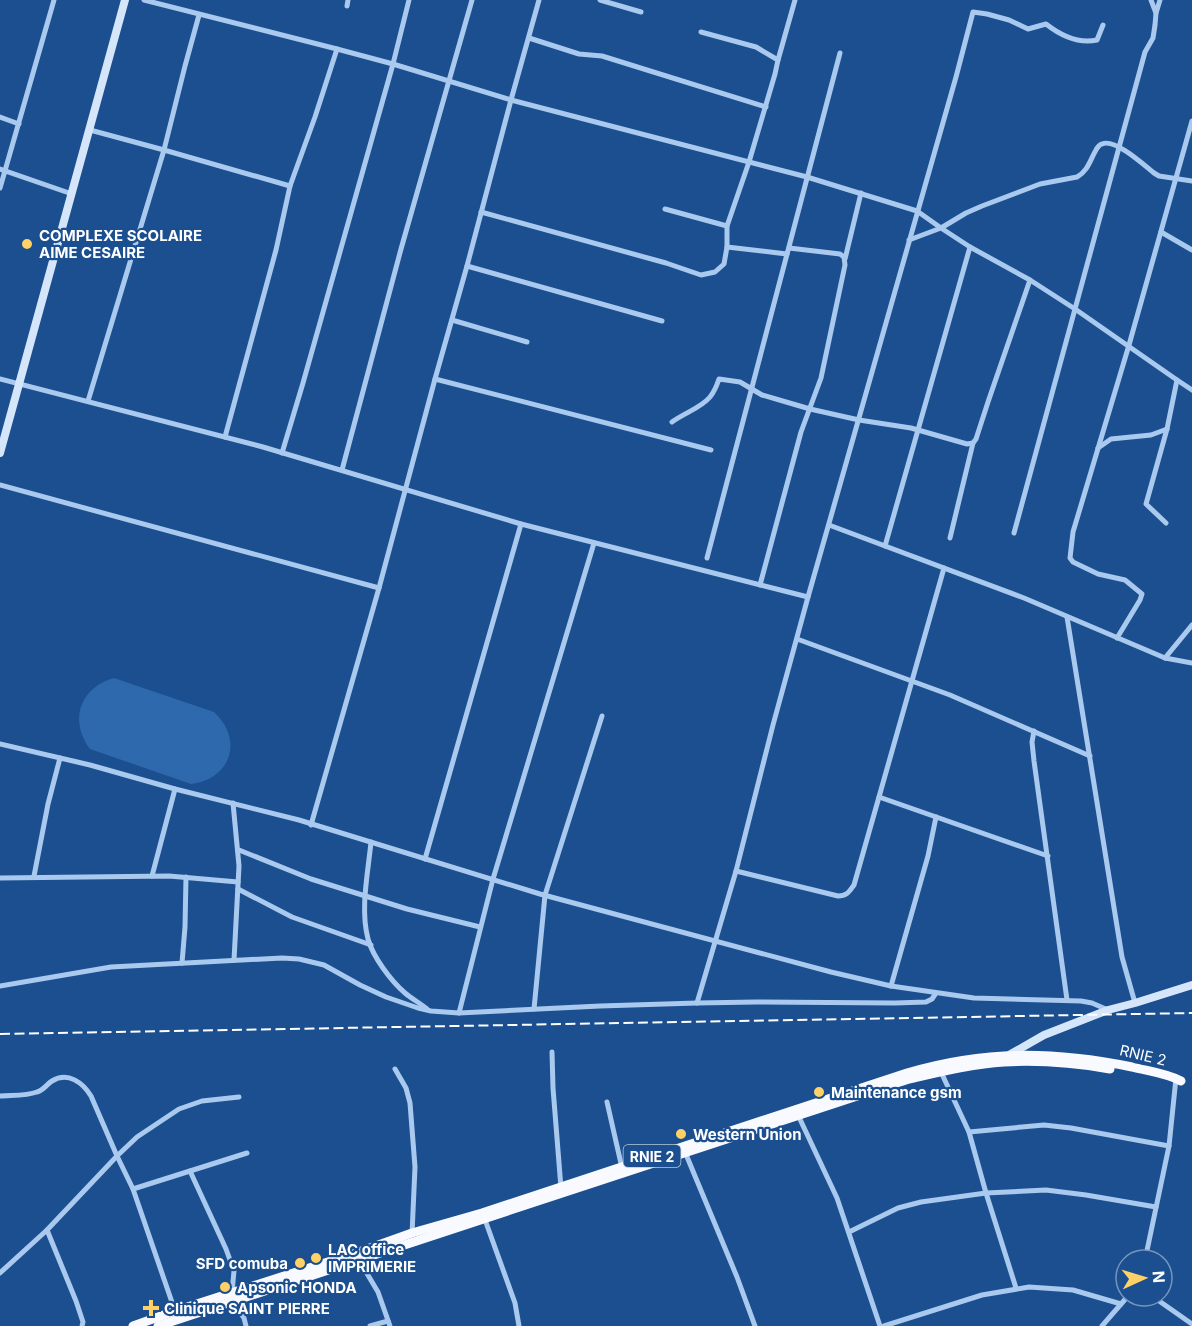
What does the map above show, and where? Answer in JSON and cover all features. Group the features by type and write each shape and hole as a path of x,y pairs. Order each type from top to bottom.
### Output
{"highway":[{"name":"RNIE 2","path":"158,1326 232,1297 740,1131 907,1073 973,1059 1047,1055 1116,1064 1192,1083"},
{"name":"RNIE 2","path":"133,1326 145,1324 175,1311 232,1297"}],"main road":[{"path":"0,453 125,0"},
{"path":"1005,1059 1044,1035 1108,1010 1192,985"}],"street":[{"path":"0,188 2,170 19,124 54,0"},
{"path":"144,0 337,49 511,100 807,177 917,211 970,247 1030,280 1075,309 1192,390"},
{"path":"282,453 410,0"},
{"path":"342,470 401,249 472,0"},
{"path":"311,825 379,588 539,0"},
{"path":"600,0 641,12"},
{"path":"481,212 666,263 701,275 715,272 724,264 727,226 766,107 795,0"},
{"path":"1151,0 1156,13"},
{"path":"1014,533 1145,52 1153,38 1160,0"},
{"path":"697,1004 736,871 808,597 973,12 1009,20 1028,29 1046,24 1056,32 1076,40 1097,40 1103,25"},
{"path":"88,401 164,150 200,15"},
{"path":"701,32 756,47 778,60"},
{"path":"528,38 579,54 602,56 766,107"},
{"path":"225,437 276,250 290,186 337,49"},
{"path":"707,558 840,53"},
{"path":"0,117 19,124"},
{"path":"1117,638 1142,594 1125,580 1098,574 1073,562 1070,558 1073,532 1192,121"},
{"path":"90,130 290,186"},
{"path":"909,240 940,228 982,206 1040,184 1077,177 1082,174 1097,149 1104,143 1119,146 1159,176 1192,181"},
{"path":"2,170 72,194"},
{"path":"760,585 801,432 821,378 845,265 844,259 861,194"},
{"path":"665,209 727,226"},
{"path":"1161,232 1192,250"},
{"path":"727,247 840,255 844,259"},
{"path":"885,546 970,247"},
{"path":"467,266 662,321"},
{"path":"950,538 973,443 976,440 1030,280"},
{"path":"452,320 527,342"},
{"path":"0,379 225,437 521,524 808,597"},
{"path":"435,379 711,450"},
{"path":"672,422 710,398 719,379 740,382 762,395 810,409 859,420 918,429 967,444 973,443"},
{"path":"1166,523 1146,504 1167,429 1177,380"},
{"path":"1097,448 1111,439 1151,435 1167,429"},
{"path":"0,485 379,588"},
{"path":"425,858 521,524"},
{"path":"829,525 1024,598 1165,658 1192,663"},
{"path":"459,1013 492,879 594,543"},
{"path":"736,871 838,897 844,896 854,885 944,568"},
{"path":"1067,617 1122,957 1135,1003"},
{"path":"1165,658 1192,625"},
{"path":"797,639 950,695 1090,756"},
{"path":"534,1009 545,895 602,716"},
{"path":"1034,731 1032,742 1034,761 1067,1000"},
{"path":"0,744 90,765 299,820 545,895 891,986 995,999 1081,1000 1108,1010"},
{"path":"34,876 48,804 60,758"},
{"path":"152,876 175,789"},
{"path":"879,797 1048,856"},
{"path":"233,804 239,850 234,960"},
{"path":"891,986 928,856 936,817"},
{"path":"371,842 365,895 368,939 382,966 403,992 430,1011"},
{"path":"239,850 311,879 407,909 480,927"},
{"path":"0,878 34,876 186,877 238,886 292,916 371,945"},
{"path":"182,963 186,877"},
{"path":"0,986 93,969 282,958 299,959 324,965 386,997 418,1008 459,1013 756,1002 927,1002 936,993"},
{"path":"552,1052 562,1189"},
{"path":"939,1068 969,1132 1016,1288"},
{"path":"395,1069 406,1088 410,1103 416,1167 413,1238"},
{"path":"0,1096 35,1093 62,1077 74,1079 86,1087 134,1189 175,1311"},
{"path":"1147,1248 1169,1146 1177,1080"},
{"path":"0,1273 47,1230 137,1137 179,1109 202,1101 239,1097"},
{"path":"607,1102 623,1169"},
{"path":"797,1112 837,1198 882,1326 982,1295 1016,1288 1073,1290 1114,1302"},
{"path":"969,1132 1044,1125 1169,1146"},
{"path":"684,1149 755,1326"},
{"path":"134,1189 247,1153"},
{"path":"190,1171 234,1271 232,1297 246,1326"},
{"path":"849,1232 898,1208 921,1202 986,1193 1046,1190 1156,1207"},
{"path":"483,1216 515,1303 519,1326"},
{"path":"47,1230 83,1322 82,1326"},
{"path":"358,1256 378,1292 389,1323 370,1326"},
{"path":"1102,1326 1118,1308"},
{"path":"1169,1308 1192,1324"}],"shaded area":[{"path":"114,678 214,712 229,734 229,757 224,766 216,775 205,781 191,784 90,749 80,728 81,707 85,697 93,689"}],"railway":[{"path":"0,1034 1192,1013"}],"place":[{"name":"COMPLEXE SCOLAIRE AIME CESAIRE","path":"27,244"},
{"name":"Maintenance gsm","path":"819,1092"},
{"name":"Western Union","path":"681,1134"},
{"name":"LAC office IMPRIMERIE","path":"316,1258"},
{"name":"SFD comuba","path":"300,1263"},
{"name":"Apsonic HONDA","path":"225,1287"},
{"name":"Clinique SAINT PIERRE","path":"151,1308"}]}
